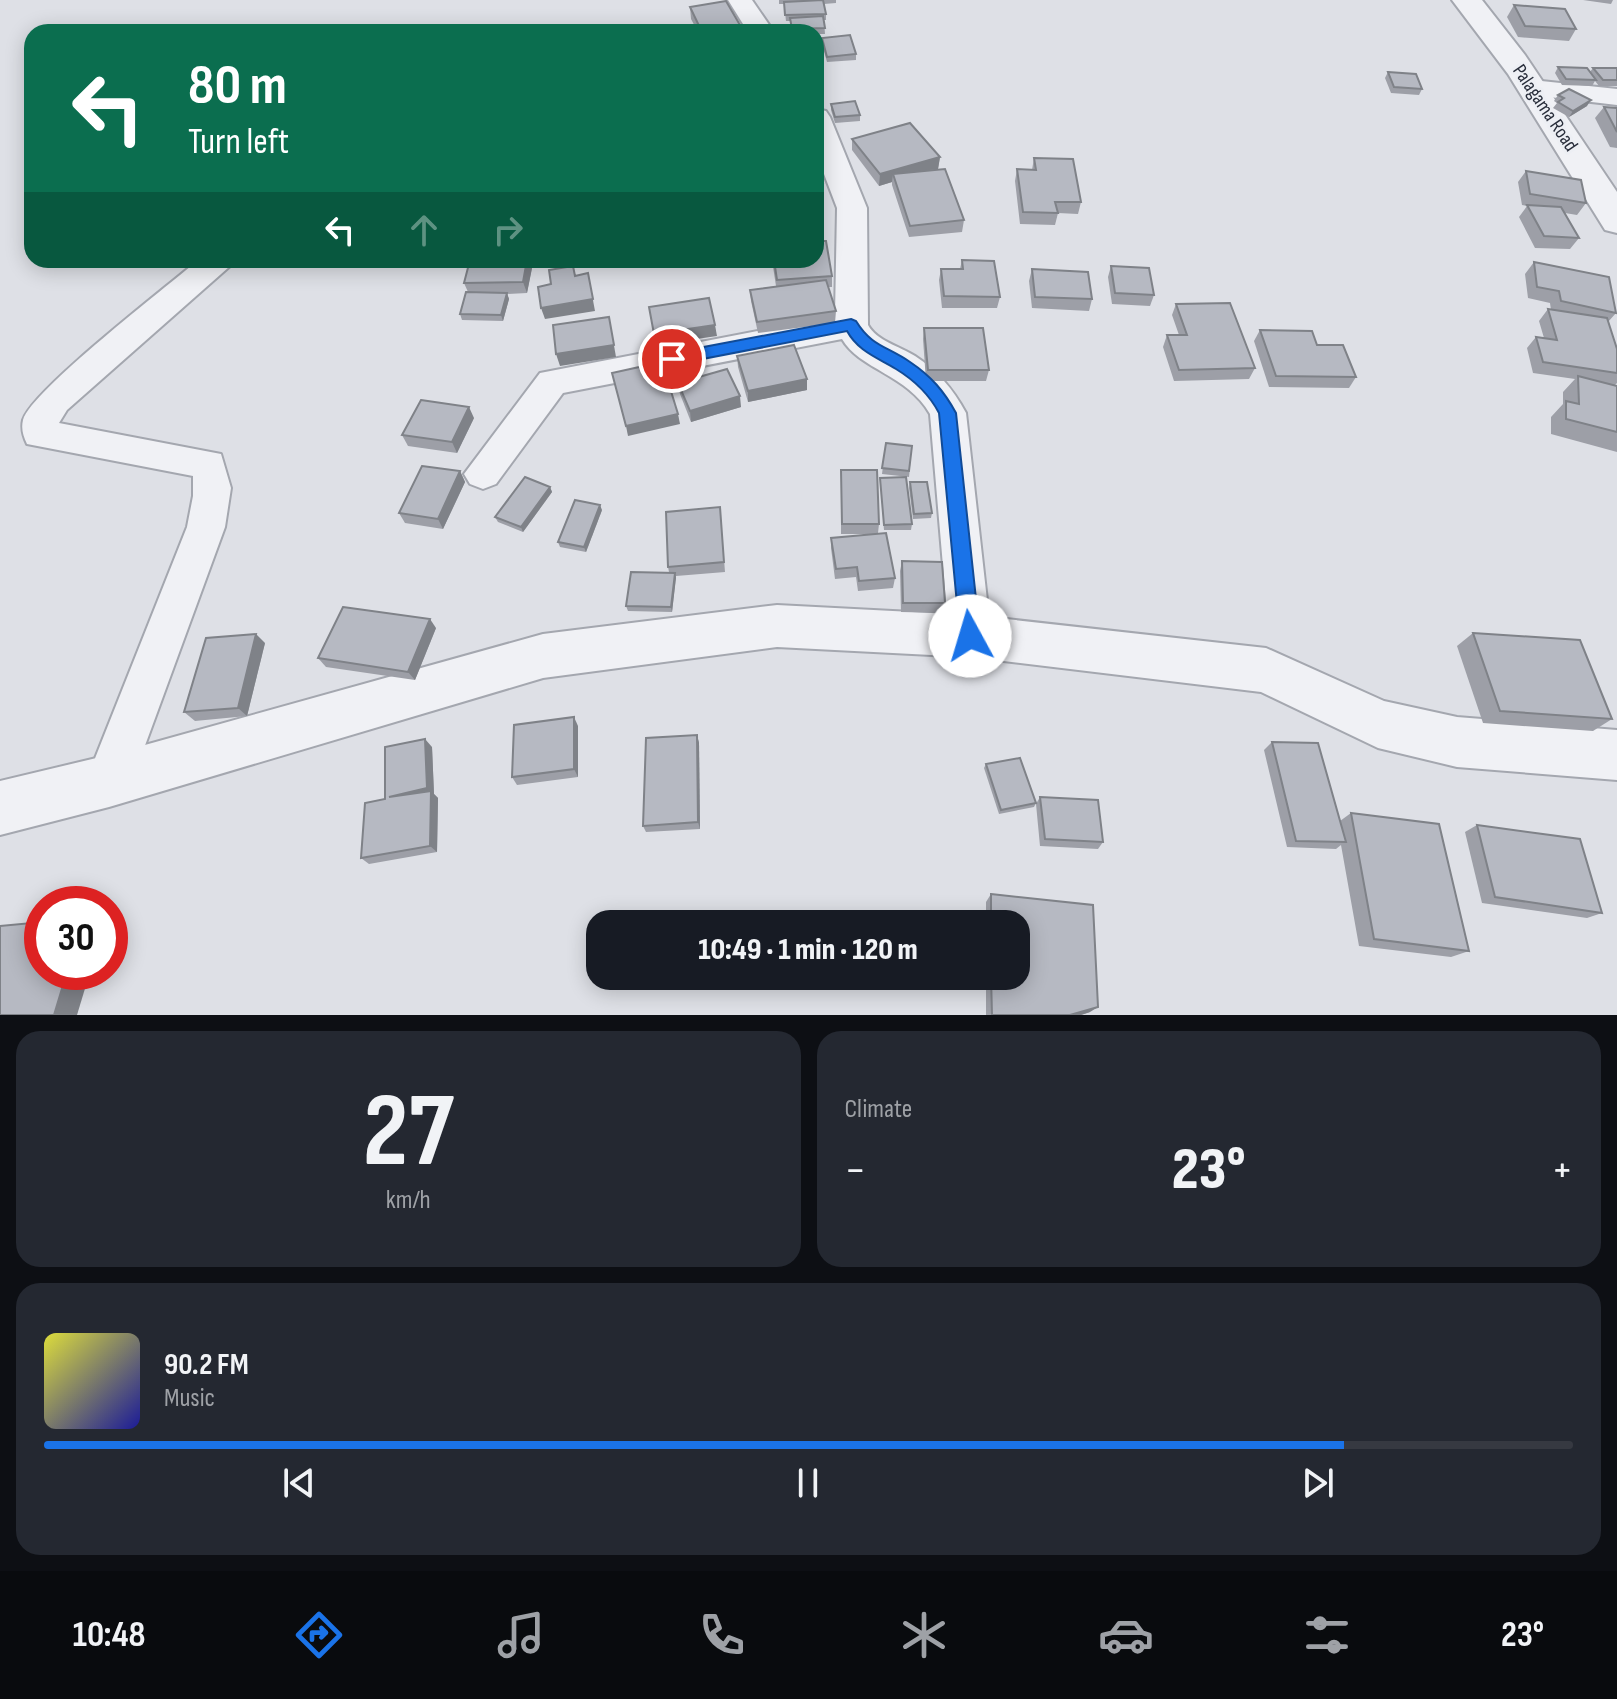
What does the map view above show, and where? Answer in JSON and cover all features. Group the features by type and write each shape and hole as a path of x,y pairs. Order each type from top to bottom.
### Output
{"street":[{"path":"740,0 756,24"},
{"name":"Palagama Road","path":"1466,0 1485,20 1532,88 1595,182 1617,222"},
{"path":"1532,88 1617,97"},
{"path":"824,137 852,208 851,325 861,342 904,366 935,391 948,413 970,636"},
{"path":"109,781 206,527 212,504 213,479 208,464 40,434 41,420 55,401 209,268"},
{"path":"483,474 552,382 851,325"},
{"path":"0,808 109,781 543,656 777,626 970,636 1266,670 1378,724 1457,742 1617,755"}],"building":[{"path":"823,0 826,14 785,15 784,2"},
{"path":"726,1 739,24 698,24 690,7"},
{"path":"1514,5 1565,9 1576,29 1525,26"},
{"path":"823,16 825,28 824,24 791,24 790,18"},
{"path":"850,35 856,54 827,57 824,38"},
{"path":"1558,67 1587,68 1596,80 1566,79"},
{"path":"1593,68 1617,68 1617,80 1603,80"},
{"path":"1388,72 1416,74 1422,89 1394,87"},
{"path":"1569,89 1591,100 1573,111 1558,102 1564,98 1558,95"},
{"path":"855,101 860,115 835,117 831,104"},
{"path":"1604,107 1617,108 1617,132"},
{"path":"910,123 940,157 880,174 852,139"},
{"path":"1034,158 1073,159 1081,202 1055,202 1058,213 1023,212 1017,169 1036,170"},
{"path":"945,169 964,220 910,226 893,174"},
{"path":"1526,171 1581,180 1586,203 1530,194"},
{"path":"1527,205 1561,207 1579,238 1544,236"},
{"path":"826,241 832,276 777,280 775,268 824,268"},
{"path":"962,260 994,261 1000,297 944,296 941,269 963,269"},
{"path":"1534,262 1609,277 1616,313 1561,301 1559,291 1537,287"},
{"path":"1111,266 1149,268 1154,295 1115,293"},
{"path":"468,268 526,268 523,282 464,283"},
{"path":"573,268 575,276 588,273 593,299 541,308 538,287 551,284 549,270"},
{"path":"1032,269 1088,272 1092,299 1035,297"},
{"path":"826,280 836,311 757,322 750,290"},
{"path":"466,292 507,293 501,315 460,314"},
{"path":"709,298 715,325 654,334 649,307"},
{"path":"1230,303 1255,368 1179,370 1167,335 1187,335 1176,304"},
{"path":"1548,309 1607,318 1617,349 1617,373 1543,362 1536,337 1557,340"},
{"path":"609,317 614,345 556,354 553,325"},
{"path":"924,328 983,328 989,370 928,370"},
{"path":"1260,330 1312,331 1317,345 1343,345 1356,377 1276,376"},
{"path":"794,345 807,379 748,391 737,356"},
{"path":"662,362 678,414 626,426 612,373"},
{"path":"727,369 740,396 690,411 678,383"},
{"path":"1578,376 1617,386 1617,432 1566,419 1566,401 1579,404"},
{"path":"421,400 469,407 452,442 402,435"},
{"path":"886,443 912,446 909,471 882,468"},
{"path":"422,466 460,471 438,519 399,513"},
{"path":"841,470 877,470 879,524 842,524"},
{"path":"525,477 550,487 521,527 495,517"},
{"path":"906,477 912,524 884,525 880,478"},
{"path":"910,482 927,482 932,513 914,514"},
{"path":"575,500 600,505 584,547 558,542"},
{"path":"720,507 724,562 668,567 666,512"},
{"path":"886,533 895,578 859,581 857,567 836,569 831,538"},
{"path":"902,561 942,562 945,603 903,603"},
{"path":"631,572 675,573 671,607 626,606"},
{"path":"343,607 430,619 408,672 318,658"},
{"path":"1473,633 1580,640 1612,719 1500,711"},
{"path":"256,634 238,708 184,712 206,638"},
{"path":"574,717 574,769 512,777 514,725"},
{"path":"697,735 698,822 643,826 646,738"},
{"path":"425,739 427,788 389,797 431,791 430,846 361,858 365,803 385,799 385,747"},
{"path":"1272,742 1318,743 1346,842 1296,841"},
{"path":"1020,758 1036,803 1001,810 986,764"},
{"path":"1040,797 1098,800 1103,842 1045,839"},
{"path":"1351,813 1439,824 1469,951 1374,939"},
{"path":"1477,825 1580,839 1602,913 1495,897"},
{"path":"991,894 1093,905 1098,1007 1070,1015 992,1015 991,990 1030,990 1030,910 991,910"},
{"path":"24,924 24,990 62,990 54,1015 0,1015 0,926"}],"route":[{"path":"672,359 851,325 861,342 904,366 935,391 948,413 970,636"}]}
